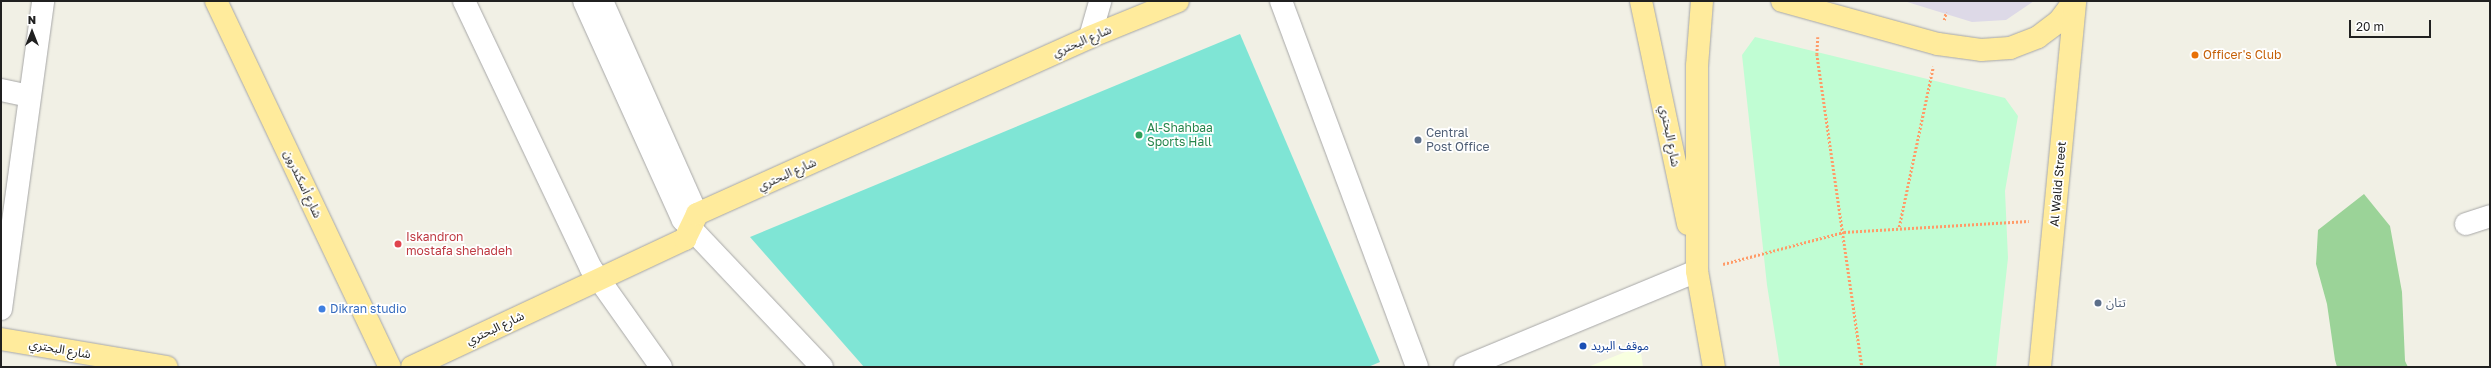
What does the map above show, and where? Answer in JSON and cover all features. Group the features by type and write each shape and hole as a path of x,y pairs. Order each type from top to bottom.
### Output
{"main road":[{"name":"شارع أسكندرون","path":"216,1 390,367"},
{"name":"شارع البحتري","path":"412,367 685,239 694,221 1090,37 1178,1"},
{"name":"شارع البحتري","path":"1641,1 1697,270"},
{"path":"1702,1 1697,66 1697,270 1714,367"},
{"path":"1782,1 1938,44 1981,50 2010,48 2038,37 2059,21 2075,1"},
{"name":"Al Walid Street","path":"2040,367 2075,1"},
{"name":"شارع البحتري","path":"1,339 167,367"}],"street":[{"path":"1,309 8,192 29,96 43,1"},
{"path":"464,1 591,268 661,367"},
{"path":"584,1 682,220 694,221"},
{"path":"602,1 694,221 822,367"},
{"path":"1090,37 1100,1"},
{"path":"1281,1 1417,367"},
{"path":"1,90 29,96"},
{"path":"2466,224 2490,216"},
{"path":"1465,367 1697,270"}],"path":[{"path":"1820,12 1817,54 1844,232 1862,367"},
{"path":"1899,227 1946,12"},
{"path":"1697,270 1844,232 1899,227 2055,220"}],"shaded area":[{"path":"1904,1 2034,1 2006,20 1972,22"},
{"name":"Al-Shahbaa Sports Hall","path":"1240,34 1380,362 1368,367 864,367 750,237"},
{"path":"1640,346 1643,367 1588,367"}],"green space":[{"path":"1755,37 2005,98 2018,116 2005,191 2008,258 1996,367 1780,367 1767,285 1742,55"},
{"path":"2364,194 2390,226 2402,292 2405,361 2408,367 2337,367 2335,360 2327,304 2316,264 2318,230"}],"place":[{"name":"Officer's Club","path":"2195,55"},
{"name":"Al-Shahbaa Sports Hall","path":"1139,135"},
{"name":"Central Post Office","path":"1418,140"},
{"name":"Iskandron mostafa shehadeh","path":"398,244"},
{"name":"تتان","path":"2098,303"},
{"name":"Dikran studio","path":"322,309"},
{"name":"موقف البريد","path":"1583,346"}]}
